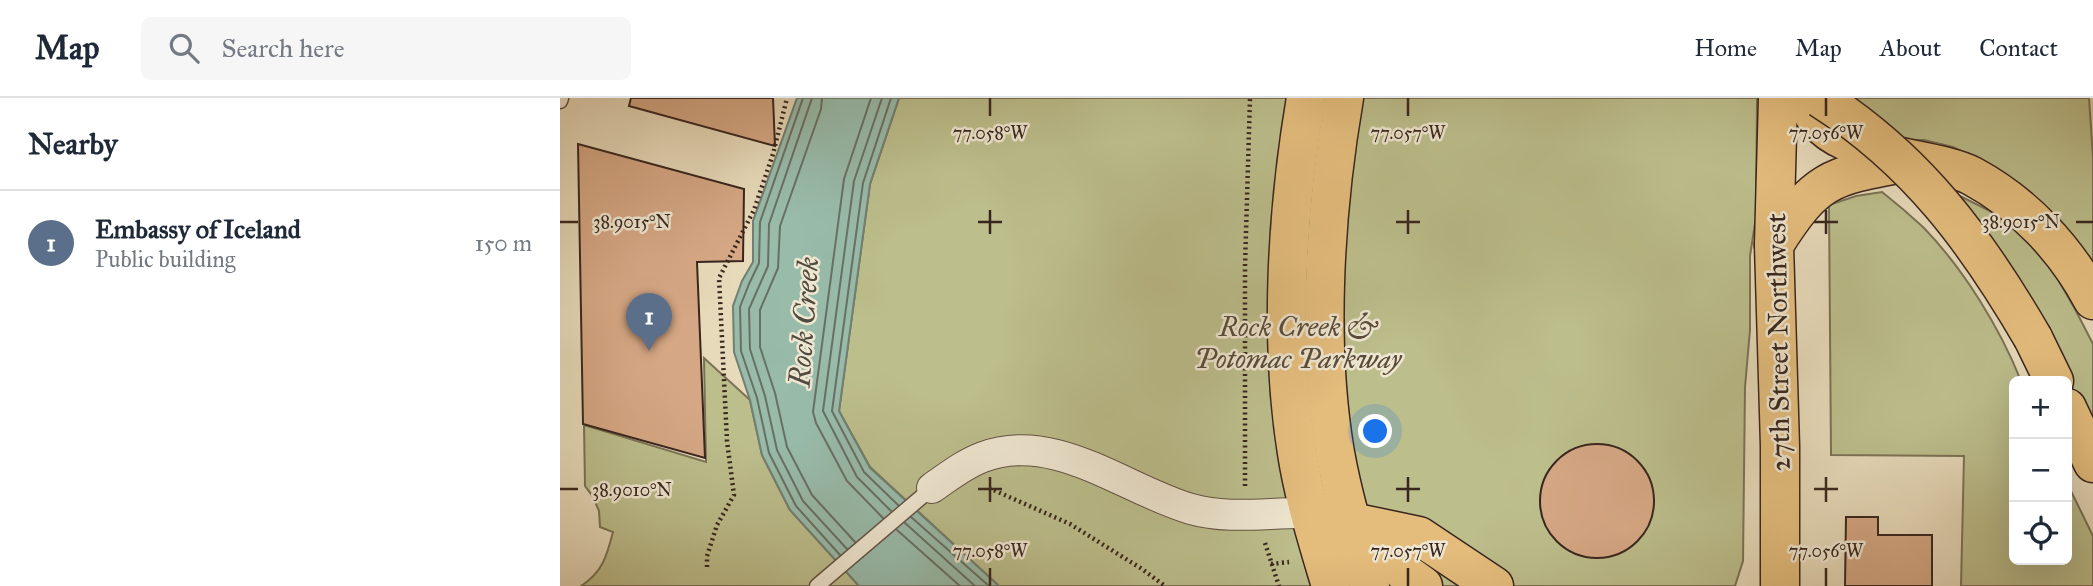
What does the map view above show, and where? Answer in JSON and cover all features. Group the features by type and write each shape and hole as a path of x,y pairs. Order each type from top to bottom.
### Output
{"main road":[{"path":"1306,98 1296,153 1288,322 1293,425 1309,513 1331,586"},
{"path":"1344,98 1330,224 1326,318 1328,386 1334,442 1350,522 1370,586"},
{"name":"27th Street Northwest","path":"1778,98 1774,245 1778,579"},
{"path":"1807,98 1814,115 1826,130 1842,140 1860,147 1945,165 1971,176 2023,211 2053,241 2077,271 2093,300"},
{"path":"1820,98 1866,130 1950,211 1992,270 2033,338 2052,376"},
{"path":"1774,245 1804,202 1818,189 1855,171 1919,160"},
{"path":"2072,419 2093,463"},
{"path":"1309,513 1419,536 1494,586"},
{"path":"1350,522 1423,586"}],"street":[{"path":"932,488 983,457 1009,452 1036,452 1076,462 1172,502 1214,514 1309,513"}],"lane":[{"path":"822,582 932,488"}],"path":[{"path":"707,567 707,556 717,525 734,495 727,441 719,278 754,210 774,154 787,98"},
{"path":"1245,496 1245,266 1250,98"},
{"path":"980,484 1070,524 1165,586"},
{"path":"1263,536 1279,586"}],"green space":[{"name":"Rock Creek & Potomac Parkway","path":"899,98 1757,98 1756,217 1750,256 1750,330 1745,387 1743,561 1735,586 999,586 870,467 839,411 870,184"},
{"path":"1849,98 2089,98 2093,157 2093,267 1996,169 1953,147 1924,140 1902,140"},
{"path":"1882,192 1938,243 1979,300 2019,376 2009,376 2009,565 2072,565 2072,493 2093,536 2093,586 1961,586 1964,456 1831,455 1829,205 1856,196"},
{"path":"1960,196 1996,214 2047,260 2076,311 2093,344 2093,431 2072,388 2072,376 2066,376 2042,326 1988,235"},
{"path":"704,358 750,400 762,455 790,510 859,586 581,586 599,569 613,532 600,527 599,511 585,486 584,425 706,462"}],"water":[{"name":"Rock Creek","path":"797,98 899,98 870,184 839,411 870,468 999,586 859,586 790,510 762,455 750,400 734,352 733,306 742,281 753,262 753,221"}],"building":[{"path":"631,98 773,98 775,146 629,106"},
{"path":"578,144 744,189 743,261 697,262 705,458 583,424"},
{"path":"1597,444 1619,448 1638,460 1650,479 1654,501 1650,523 1638,542 1619,554 1597,558 1575,554 1556,542 1544,523 1540,501 1544,479 1556,460 1575,448"},
{"path":"1846,517 1878,517 1878,535 1932,535 1932,586 1845,586"}],"place":[{"name":"Embassy of Iceland","path":"649,351"}]}
